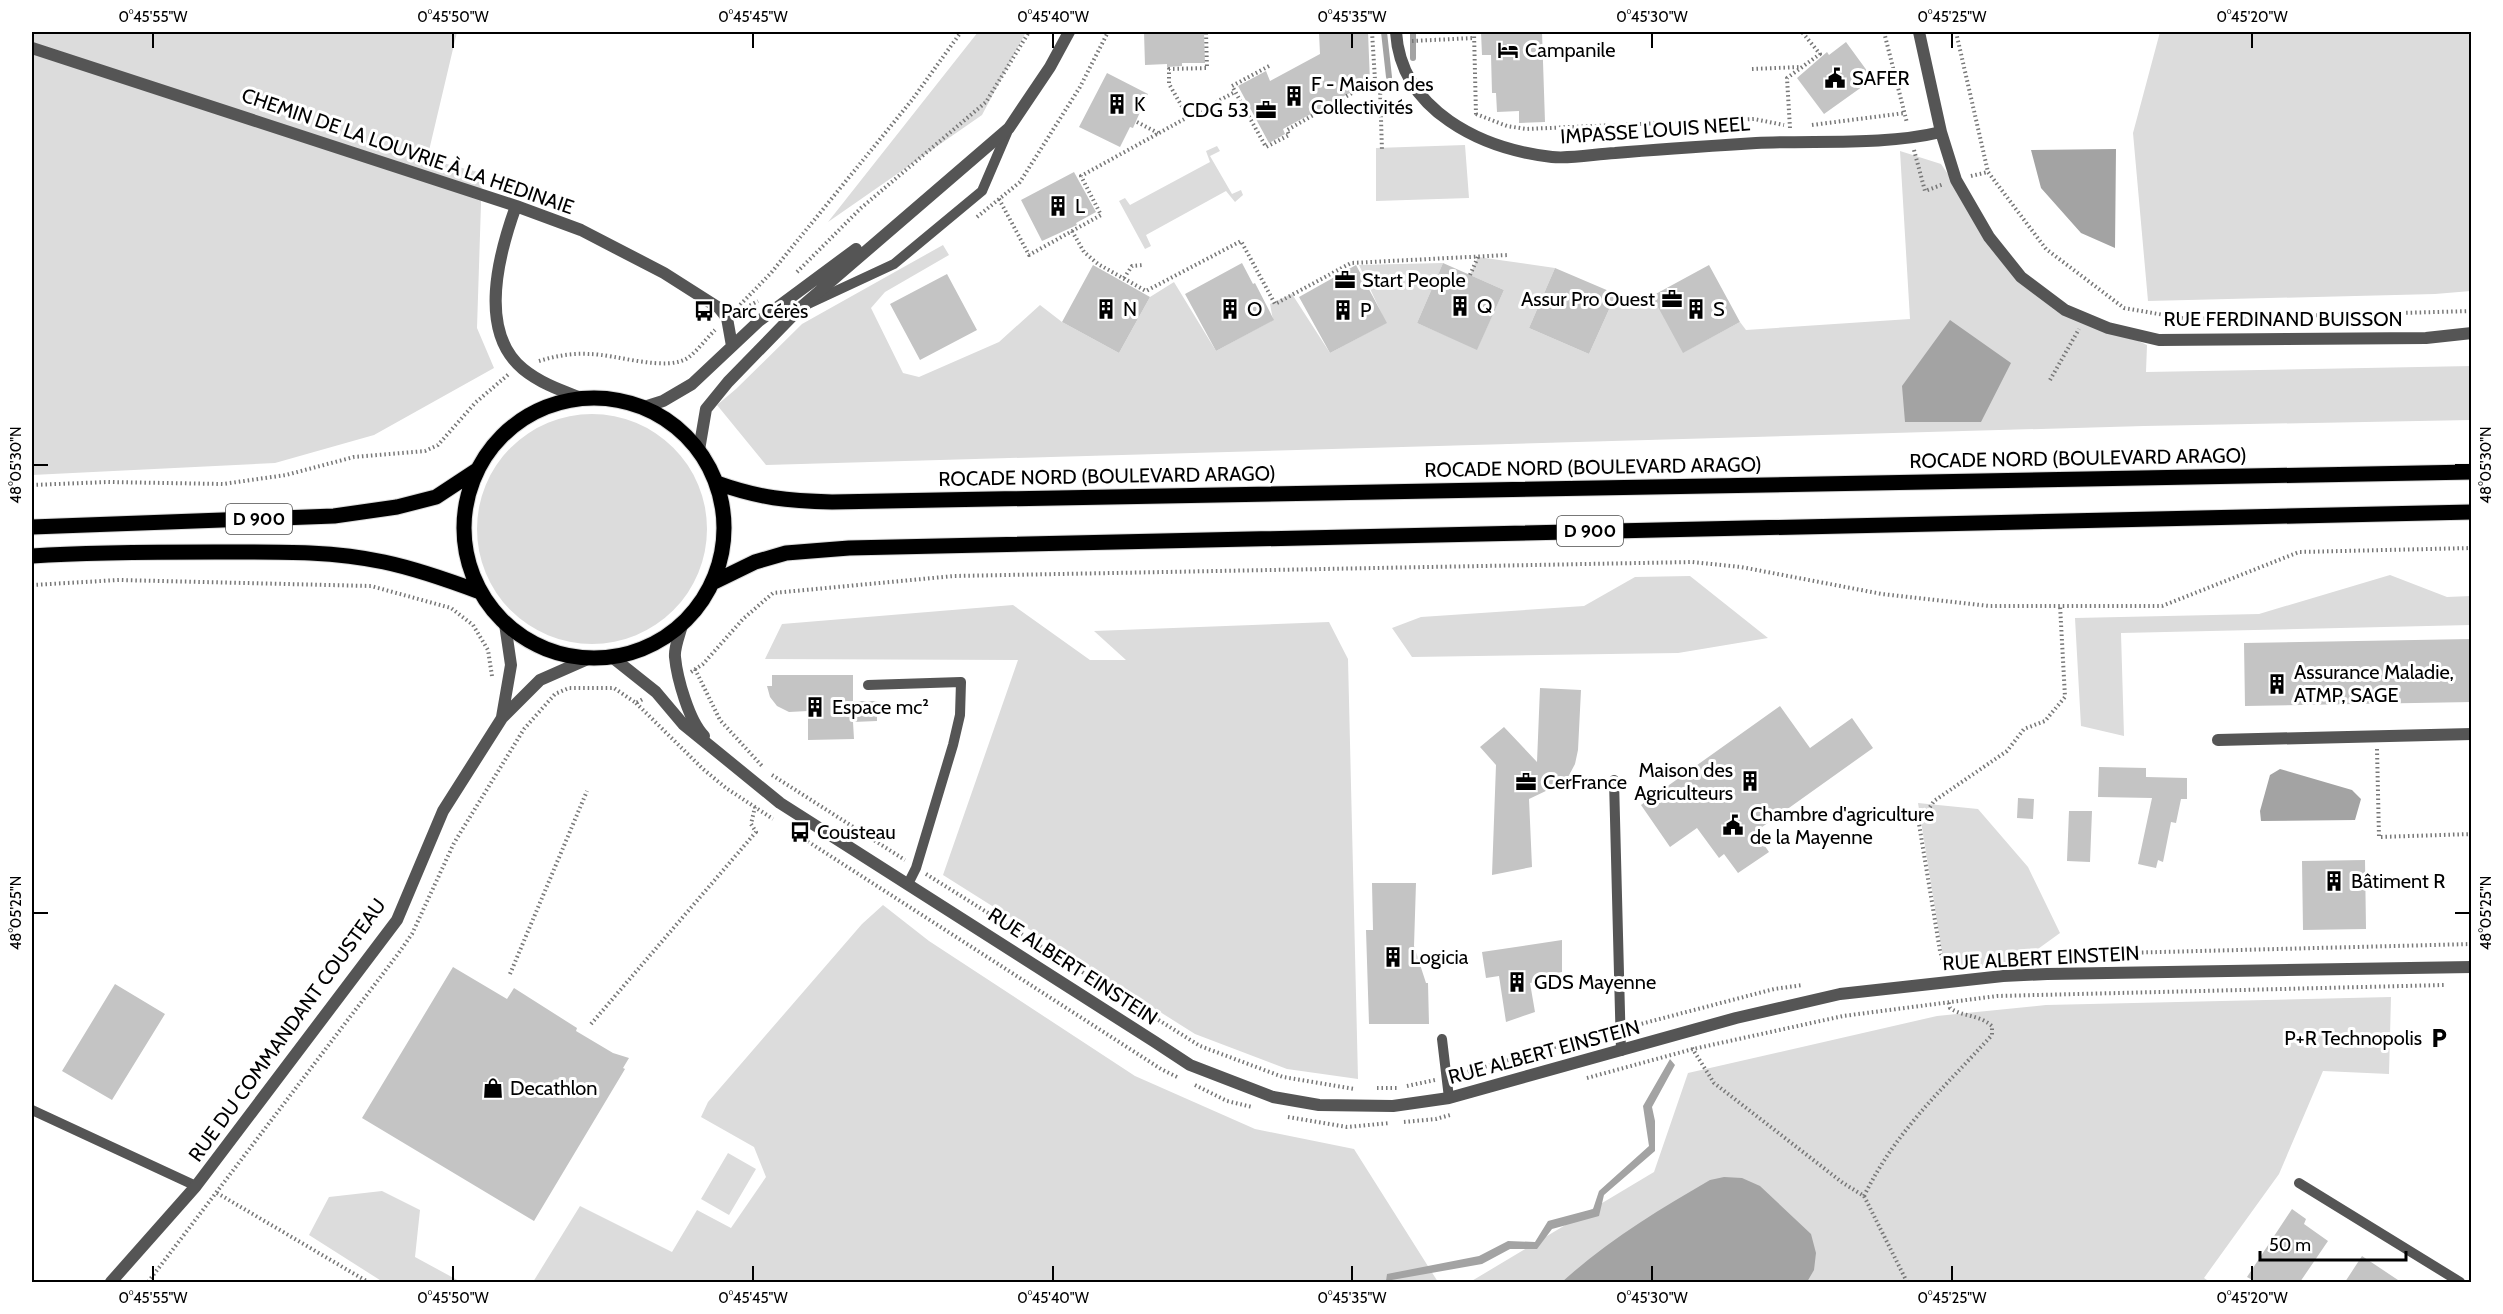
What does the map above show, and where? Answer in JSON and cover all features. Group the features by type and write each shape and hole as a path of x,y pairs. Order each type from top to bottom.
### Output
{"main road":[{"path":"581,398 613,399 644,407 674,424 699,450 717,483 724,516 723,549 714,582 700,605 682,625 661,640 637,651 612,657 566,656 544,649 505,624 480,592 465,552 464,510 477,470 495,442 519,421 549,405 581,398"},
{"name":"D 900","path":"32,527 334,516 397,507 436,497 477,470"},
{"name":"ROCADE NORD (BOULEVARD ARAGO)","path":"717,483 748,494 783,501 832,502 2472,472"},
{"name":"D 900","path":"714,582 755,562 786,553 849,548 2472,512"},
{"name":"D 900","path":"32,556 95,552 260,552 322,555 381,561 435,575 480,592"}],"street":[{"path":"699,450 706,409 728,382 800,308 1009,128 1050,67 1069,32"},
{"name":"IMPASSE LOUIS NEEL","path":"1396,32 1400,59 1418,94 1442,116 1473,136 1509,149 1554,157 1791,142 1911,138 1941,132"},
{"name":"RUE FERDINAND BUISSON","path":"1919,32 1941,132 1956,180 1989,237 2021,277 2065,310 2108,328 2159,340 2415,338 2472,333"},
{"name":"CHEMIN DE LA LOUVRIE À LA HEDINAIE","path":"32,48 581,230 664,273 719,308 727,318"},
{"path":"516,207 502,246 496,279 499,329 506,348 521,367 543,383 581,398"},
{"path":"644,407 663,400 692,384 759,321 915,207"},
{"path":"727,318 732,346"},
{"name":"RUE DU COMMANDANT COUSTEAU","path":"502,718 511,665 505,624"},
{"name":"RUE ALBERT EINSTEIN","path":"682,625 675,655 686,702 699,731 721,754"},
{"name":"RUE ALBERT EINSTEIN","path":"612,657 656,692 683,724 780,802 1190,1065 1273,1097 1319,1105 1393,1106 1449,1098 1736,1018 1840,994 2003,976 2047,974 2472,967"},
{"name":"RUE DU COMMANDANT COUSTEAU","path":"111,1282 196,1186 397,920 443,811 502,718 540,680 590,658"},
{"path":"2218,740 2472,734"}],"lane":[{"path":"800,308 894,264 982,191 1009,128"},
{"path":"868,685 961,682 960,714 953,746 916,868 908,884"},
{"path":"1614,780 1621,1051"},
{"path":"1442,1039 1444,1078 1449,1098"},
{"path":"32,1110 196,1186"},
{"path":"2299,1183 2460,1282"}],"path":[{"path":"32,485 108,482 223,484 286,475 354,457 425,451 438,445 475,403 509,374 521,367 553,357 588,354 623,357 660,365 688,358 786,255 912,100 961,32"},
{"path":"796,273 861,208 986,102 1029,32"},
{"path":"1188,117 1169,84 1169,69 1207,68 1206,32"},
{"path":"1372,32 1375,80 1380,87 1382,151"},
{"path":"1473,136 1476,128 1474,32"},
{"path":"1791,142 1792,127 1787,78 1820,54 1802,32"},
{"path":"1956,32 1988,172 2046,249 2124,308 2187,319 2472,312"},
{"path":"1419,41 1474,38"},
{"path":"1373,43 1378,43"},
{"path":"1269,66 1232,86 1266,147 1289,135 1287,130 1375,80"},
{"path":"1752,69 1801,67"},
{"path":"999,199 1029,255 1101,214 1081,176 1235,92"},
{"path":"1805,126 1905,113"},
{"path":"1476,114 1507,126 1526,129 1754,119 1792,127"},
{"path":"1137,122 1159,133"},
{"path":"1072,231 1084,252 1146,291 1241,241 1275,303 1351,263 1508,255"},
{"path":"1470,275 1478,257"},
{"path":"1124,278 1132,266 1143,264"},
{"path":"727,318 762,298"},
{"path":"2050,380 2085,318"},
{"path":"681,679 703,664 743,619 773,593 954,576 1692,562 1742,567 1882,594 1989,606 2162,606 2299,552 2472,548"},
{"path":"32,585 119,580 370,586 451,608 473,625 488,650 494,688 507,693"},
{"path":"1864,1196 1879,1166 1914,1118 1992,1035 1992,1026 1983,1018 1956,1012 1950,1008 1919,824 1934,801 2007,751 2024,729 2045,721 2065,697 2060,605"},
{"path":"695,669 720,720 765,769 916,868 1200,1046 1283,1077 1358,1089"},
{"path":"148,1282 412,934 454,843 524,729 555,694 569,688 614,688 636,703 656,692"},
{"path":"519,701 537,714"},
{"path":"2376,736 2379,837 2472,834"},
{"path":"510,974 586,791"},
{"path":"591,1024 756,832 751,824 754,807"},
{"path":"2070,957 2145,952 2472,945"},
{"path":"1933,968 1956,965"},
{"path":"1369,1089 1402,1088 1444,1078 1774,989 1808,984"},
{"path":"1686,1032 1693,1049 1714,1083 1843,1183 1864,1196 1907,1282"},
{"path":"196,1186 217,1193 368,1282"}],"shaded area":[{"path":"32,32 457,32 427,159 482,173 477,328 494,368 374,435 275,463 32,475"},
{"path":"978,32 1026,32 982,115 828,222"},
{"path":"2160,32 2471,32 2471,291 2435,294 2148,301 2133,133"},
{"path":"1465,145 1469,198 1376,201 1376,148"},
{"path":"1217,146 1220,151 1210,156 1232,194 1241,190 1243,195 1235,202 1226,191 1146,235 1151,246 1145,249 1119,201 1125,198 1130,205 1210,162 1206,151"},
{"path":"2116,149 2115,248 2081,233 2041,188 2031,150"},
{"path":"1900,151 1941,164 2025,287 2147,345 2146,372 2472,366 2471,420 2144,426 766,465 717,405 802,324 943,245 949,255 885,292 871,308 903,373 919,377 999,342 1040,305 1062,322 1119,353 1150,297 1174,282 1216,351 1273,320 1270,304 1292,294 1330,353 1386,323 1359,265 1443,263 1417,323 1477,349 1504,290 1470,275 1478,257 1555,268 1529,328 1589,354 1616,294 1656,294 1684,352 1740,322 1746,330 1910,319"},
{"path":"1950,320 2011,363 1981,422 1905,422 1902,386"},
{"path":"592,414 636,423 665,440 681,456 702,496 707,529 698,573 681,602 665,618 625,639 592,644 548,635 519,618 503,602 482,562 477,529 486,485 503,456 519,440 559,419"},
{"path":"2390,575 2447,597 2471,596 2471,625 2121,633 2124,736 2081,726 2075,618 2259,614"},
{"path":"1690,576 1768,638 1678,653 1412,657 1392,628 1421,617 1584,606 1635,577"},
{"path":"1013,605 1090,660 1126,660 1094,631 1329,622 1348,659 1358,1079 1287,1069 1195,1034 943,875 1018,660 765,659 782,624"},
{"path":"2280,769 2352,790 2361,799 2355,820 2261,821 2260,811 2270,775"},
{"path":"1918,803 1978,809 2028,867 2060,933 2016,965 1945,971"},
{"path":"883,905 929,941 1135,1076 1255,1129 1354,1149 1438,1282 533,1282 580,1206 672,1252 697,1210 731,1228 766,1177 754,1147 701,1117 708,1102 862,924"},
{"path":"2391,997 2389,1074 2323,1071 2279,1174 2204,1278 2210,1282 1470,1282 1654,1172 1688,1073 1937,1016 2046,1005"},
{"path":"1670,1059 1675,1065 1652,1107 1655,1121 1655,1151 1604,1195 1599,1216 1552,1229 1537,1249 1510,1249 1482,1264 1386,1281 1387,1274 1479,1256 1508,1241 1535,1242 1548,1221 1593,1209 1599,1191 1649,1146 1643,1106"},
{"path":"728,1153 756,1169 729,1215 701,1199"},
{"path":"1724,1177 1742,1178 1760,1186 1811,1234 1816,1253 1814,1270 1807,1282 1562,1282 1596,1253 1652,1215 1710,1180"},
{"path":"382,1191 420,1210 415,1257 461,1282 383,1282 309,1235 329,1197"}],"building":[{"path":"1144,32 1204,32 1205,63 1182,63 1182,66 1167,67 1167,64 1145,65"},
{"name":"F - Maison des Collectivités","path":"1319,32 1368,32 1370,82 1283,129 1285,134 1269,143 1238,86 1266,71 1270,81 1320,54"},
{"path":"1481,32 1542,32 1545,122 1519,123 1519,111 1497,112 1496,93 1492,93 1491,55 1482,55"},
{"name":"SAFER","path":"1846,42 1873,79 1824,114 1797,78 1827,52 1829,55"},
{"name":"K","path":"1107,73 1148,94 1133,128 1130,127 1120,147 1079,127"},
{"name":"L","path":"1074,172 1096,212 1076,223 1077,225 1042,241 1021,200"},
{"name":"O","path":"1242,263 1274,320 1216,351 1185,294"},
{"name":"Q","path":"1443,263 1504,290 1477,350 1417,323"},
{"name":"N","path":"1093,265 1150,297 1119,353 1062,322"},
{"name":"P","path":"1356,265 1387,323 1330,353 1299,297"},
{"name":"S","path":"1709,265 1740,322 1683,353 1652,296"},
{"path":"1555,268 1616,294 1589,354 1529,328"},
{"path":"947,274 977,330 920,360 890,304"},
{"path":"2472,639 2472,702 2245,706 2244,643"},
{"name":"Espace mc²","path":"772,675 853,675 853,701 877,701 877,721 853,722 854,739 808,740 808,711 789,712 777,706 770,697 767,686 772,686"},
{"name":"CerFrance","path":"1540,688 1581,690 1578,750 1575,764 1566,781 1562,777 1550,789 1529,799 1532,867 1492,875 1496,765 1480,747 1504,727 1537,762"},
{"name":"Maison des Agriculteurs","path":"1780,706 1810,748 1852,718 1873,748 1755,832 1769,852 1738,873 1724,854 1719,858 1697,828 1670,847 1641,805"},
{"path":"2099,767 2146,768 2146,777 2187,778 2187,799 2181,799 2176,823 2171,822 2163,862 2158,860 2156,868 2138,864 2152,798 2098,797"},
{"path":"2018,798 2034,799 2033,819 2017,818"},
{"path":"2069,811 2092,811 2090,862 2067,861"},
{"name":"Bâtiment R","path":"2365,860 2366,929 2303,930 2302,861"},
{"name":"Logicia","path":"1372,883 1416,883 1414,946 1426,983 1428,983 1429,1024 1369,1024 1366,930 1373,930"},
{"name":"GDS Mayenne","path":"1562,940 1562,972 1550,974 1551,979 1530,983 1535,1012 1506,1022 1499,976 1486,978 1482,952"},
{"path":"453,967 507,999 514,988 577,1028 576,1031 613,1053 629,1058 623,1068 625,1069 534,1221 362,1118"},
{"path":"115,984 165,1014 112,1100 62,1071"},
{"path":"2292,1209 2306,1219 2304,1224 2328,1241 2300,1282 2256,1282 2247,1277"},
{"path":"2362,1256 2401,1282 2345,1282"}],"waterway":[{"path":"1384,32 1389,77"},
{"path":"1413,32 1413,58"}],"place":[{"name":"Campanile","path":"1508,50"},
{"name":"SAFER","path":"1835,78"},
{"name":"F - Maison des Collectivités","path":"1294,96"},
{"name":"K","path":"1117,104"},
{"name":"CDG 53","path":"1266,110"},
{"name":"L","path":"1058,206"},
{"name":"Start People","path":"1345,280"},
{"name":"Assur Pro Ouest","path":"1672,299"},
{"name":"Q","path":"1460,306"},
{"name":"N","path":"1106,309"},
{"name":"O","path":"1230,309"},
{"name":"S","path":"1696,309"},
{"name":"P","path":"1343,310"},
{"name":"Parc Cérès","path":"704,311"},
{"name":"Assurance Maladie, ATMP, SAGE","path":"2277,684"},
{"name":"Espace mc²","path":"815,707"},
{"name":"Maison des Agriculteurs","path":"1750,781"},
{"name":"CerFrance","path":"1526,782"},
{"name":"Chambre d'agriculture de la Mayenne","path":"1733,825"},
{"name":"Cousteau","path":"800,832"},
{"name":"Bâtiment R","path":"2334,881"},
{"name":"Logicia","path":"1393,957"},
{"name":"GDS Mayenne","path":"1517,982"},
{"name":"P+R Technopolis","path":"2439,1038"},
{"name":"Decathlon","path":"493,1088"}]}
